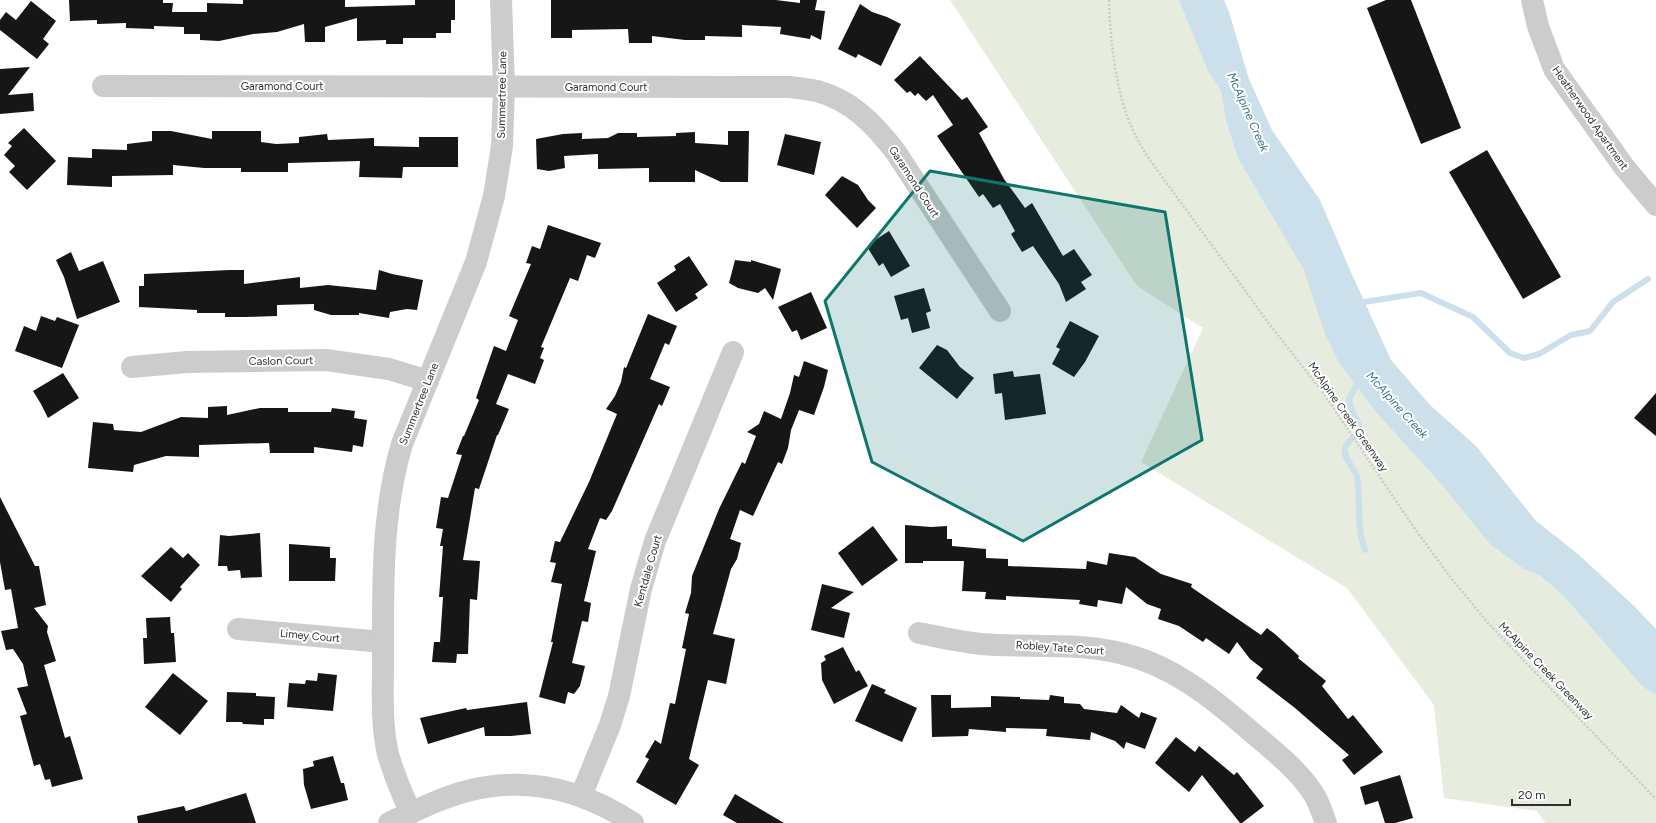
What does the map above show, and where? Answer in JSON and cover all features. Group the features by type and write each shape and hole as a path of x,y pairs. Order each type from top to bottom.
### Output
{"street":[{"name":"Summertree Lane","path":"411,813 398,786 388,753 384,717 383,642 385,541 395,468 402,444 476,262 494,196 502,146 504,87 501,0"},
{"name":"Heatherwood Apartment","path":"1532,0 1538,26 1554,69 1625,168 1656,205"},
{"name":"Garamond Court","path":"103,86 789,87 816,91 833,96 856,110 880,132 895,151 1000,310"},
{"name":"Kentdale Court","path":"581,796 610,726 619,696 641,589 655,541 733,352"},
{"name":"Caslon Court","path":"132,367 187,362 326,360 389,368 428,381"},
{"name":"Limey Court","path":"238,629 383,642"},
{"name":"Robley Tate Court","path":"919,633 950,640 982,644 1087,648 1120,653 1155,664 1176,675 1219,704 1286,762 1301,776 1316,798 1326,823"},
{"path":"389,823 470,790 486,787 520,785 563,790 581,796 610,808 633,823"}],"path":[{"name":"McAlpine Creek Greenway","path":"1109,0 1112,46 1119,85 1127,116 1142,148 1270,325 1324,394 1362,448 1415,529 1451,578 1488,623 1656,799"}],"highlighted area":[{"path":"930,171 1165,212 1202,440 1023,541 872,462 825,301"}],"shaded area":[{"path":"950,0 1197,0 1362,369 1656,658 1656,823 1545,823 1537,811 1444,798 1434,705 1347,588 1141,462 1203,328 1137,286"}],"water":[{"name":"McAlpine Creek","path":"1179,0 1224,0 1249,79 1272,130 1320,200 1391,360 1430,405 1476,446 1536,521 1578,554 1635,607 1656,629 1656,695 1642,686 1564,596 1541,576 1524,569 1490,544 1443,486 1377,413 1338,361 1325,334 1304,270 1238,158 1226,120 1221,90 1208,71"}],"building":[{"path":"69,0 163,0 163,3 173,3 172,12 207,12 207,3 243,4 243,0 345,0 345,7 415,5 415,0 455,0 455,20 451,20 451,33 436,33 436,38 403,38 403,44 386,44 386,40 357,41 357,18 325,27 325,42 305,42 304,24 277,32 253,34 219,41 200,40 200,34 184,34 184,27 154,26 154,29 126,28 126,23 97,24 97,20 70,21"},
{"path":"551,0 776,0 800,3 800,0 817,0 815,10 825,11 821,40 811,35 810,39 780,34 781,27 742,25 742,37 705,36 705,40 685,40 652,36 652,43 629,43 628,29 572,30 572,38 551,38"},
{"path":"1386,0 1411,0 1461,128 1421,144 1367,8"},
{"path":"31,1 56,21 43,39 49,44 37,59 0,30 0,20 6,12 16,20"},
{"path":"860,4 872,12 901,24 881,66 858,54 856,58 838,49"},
{"path":"920,56 962,100 967,97 988,127 979,133 1004,179 1025,208 1032,203 1063,256 1074,249 1092,275 1081,282 1086,289 1066,302 1059,284 1033,246 1022,252 1011,234 1015,231 1000,204 993,208 983,194 979,197 937,136 953,125 933,95 926,101 918,93 915,96 910,91 907,93 894,80"},
{"path":"30,67 8,95 33,93 34,111 0,114 0,69"},
{"path":"24,128 56,161 27,190 9,172 15,166 4,155 12,146 8,143"},
{"path":"152,131 171,131 212,139 212,131 261,131 261,142 276,144 299,143 299,137 327,134 328,140 374,138 374,146 419,147 419,137 458,137 458,167 403,167 402,178 359,177 360,161 288,163 288,172 241,172 241,168 204,168 173,165 173,175 112,176 112,187 67,185 68,157 92,158 92,149 127,150 127,144 152,141"},
{"path":"728,131 749,131 748,182 721,182 695,170 695,182 649,182 649,168 598,169 598,154 564,156 565,168 549,171 537,169 536,139 563,134 582,133 582,139 608,138 618,133 637,133 637,137 676,136 676,133 695,132 695,143 728,145"},
{"path":"785,134 821,142 814,175 777,165"},
{"path":"1487,150 1561,277 1523,299 1449,172"},
{"path":"842,176 858,185 868,200 876,208 857,228 825,195"},
{"path":"548,225 601,243 595,258 587,255 578,281 570,278 541,347 544,348 540,358 544,360 535,384 508,374 496,404 509,409 497,435 479,489 475,488 463,560 480,561 477,600 470,599 468,654 457,654 456,663 432,662 434,642 440,642 443,597 439,597 443,546 440,546 443,529 436,528 441,497 448,498 462,455 456,454 479,400 476,398 494,346 506,351 518,320 509,316 531,264 526,263 532,246 540,249"},
{"path":"889,231 910,266 891,277 883,263 879,266 869,250 869,244"},
{"path":"71,252 79,271 103,261 120,302 77,319 64,277 56,260"},
{"path":"689,256 708,285 695,294 698,298 676,312 657,283 676,270 674,266"},
{"path":"735,260 751,262 751,260 781,269 773,300 765,288 758,293 738,288 729,283"},
{"path":"244,270 244,284 300,277 300,288 328,285 376,290 379,270 423,280 417,310 407,309 390,312 389,318 359,313 359,315 331,315 314,310 314,304 277,305 277,316 244,317 225,317 225,313 197,313 197,310 139,307 139,286 144,286 144,274"},
{"path":"924,288 931,311 926,313 930,328 912,333 908,318 901,320 894,296"},
{"path":"811,292 827,328 801,340 797,330 792,332 778,307"},
{"path":"648,314 677,326 669,345 665,343 650,379 670,387 662,406 659,404 612,511 606,520 600,518 588,549 596,551 584,601 591,603 588,622 582,621 572,663 585,666 580,686 574,694 568,692 565,704 539,697 553,642 551,642 562,584 551,582 556,563 550,562 555,541 560,542 589,482 617,414 606,409 615,396 621,382 624,367 626,368"},
{"path":"41,316 55,321 57,317 79,325 62,368 15,351 24,326 36,331"},
{"path":"1070,321 1099,336 1085,362 1074,377 1052,364 1060,349 1056,347"},
{"path":"937,345 947,350 960,367 974,378 957,399 919,368"},
{"path":"804,361 828,370 824,387 814,415 799,410 791,430 788,448 782,464 778,462 753,516 740,510 730,539 741,543 737,559 731,569 713,634 735,639 726,684 708,680 689,759 699,765 676,805 636,782 649,759 645,757 655,740 661,744 670,703 675,704 686,649 682,648 689,614 685,613 691,593 692,576 719,509 742,462 745,464 756,436 747,432 759,424 764,411 781,419 790,393 794,375 799,377"},
{"path":"1013,371 1014,377 1040,374 1046,414 1005,420 1002,393 995,394 993,374"},
{"path":"63,373 79,398 48,418 33,391"},
{"path":"1656,393 1656,436 1634,418"},
{"path":"227,406 227,415 260,408 288,408 288,412 331,412 332,408 355,411 354,418 367,420 363,447 353,445 352,452 314,447 314,453 270,453 269,443 199,445 199,457 166,456 134,465 133,472 88,468 93,422 113,424 114,430 141,432 181,417 208,418 208,407"},
{"path":"0,497 35,566 39,566 46,605 34,608 48,626 47,632 56,661 44,665 65,738 70,736 83,779 52,787 50,779 45,780 40,764 34,766 20,716 27,714 17,688 28,686 23,664 13,649 6,650 1,631 18,628 11,589 5,590 0,562"},
{"path":"905,525 931,527 947,526 947,539 952,539 952,546 986,549 986,558 1008,559 1008,566 1086,569 1087,561 1107,565 1109,553 1135,557 1161,574 1192,584 1191,587 1261,635 1267,628 1276,635 1299,656 1298,658 1326,681 1322,686 1348,719 1353,715 1383,752 1354,775 1342,760 1349,755 1295,708 1256,678 1263,669 1250,659 1237,642 1229,654 1206,638 1203,642 1179,626 1158,619 1161,609 1147,604 1126,587 1122,604 1098,600 1097,607 1079,604 1080,600 1006,596 1006,600 985,599 986,592 962,591 964,561 923,561 923,563 905,563"},
{"path":"873,526 898,560 862,586 838,553"},
{"path":"260,533 262,577 241,578 240,570 228,571 227,566 218,566 220,535 229,536"},
{"path":"289,544 330,547 330,558 336,558 335,581 289,581"},
{"path":"171,547 183,558 188,553 200,565 180,587 182,589 171,602 141,576"},
{"path":"822,584 854,592 831,608 850,613 844,638 811,630"},
{"path":"170,617 171,633 174,633 176,662 144,664 143,638 147,638 146,618"},
{"path":"843,647 856,672 859,670 868,686 834,704 822,680 821,663 826,660 824,656"},
{"path":"173,673 208,701 180,735 145,707"},
{"path":"318,673 337,675 333,711 287,707 289,683 305,684 306,680 317,681"},
{"path":"872,684 886,690 884,693 917,708 902,742 855,721"},
{"path":"227,692 256,693 256,696 275,697 274,719 264,719 264,725 243,724 242,722 226,722"},
{"path":"931,695 951,695 951,708 991,707 991,696 1049,700 1050,695 1064,697 1064,703 1080,704 1084,709 1117,713 1121,705 1139,718 1141,712 1157,718 1145,749 1126,742 1124,749 1115,741 1091,732 1090,740 1046,736 1047,729 1006,728 1006,732 969,729 968,736 932,737"},
{"path":"527,702 531,734 485,736 484,727 428,744 420,718 466,708 467,710"},
{"path":"1176,737 1195,752 1199,746 1234,775 1237,772 1264,806 1240,823 1202,775 1189,792 1155,763"},
{"path":"333,756 341,783 344,783 348,800 311,809 304,785 303,769 314,766 313,761"},
{"path":"1400,775 1413,818 1395,823 1385,823 1378,801 1365,805 1360,787"},
{"path":"246,793 256,823 138,823 137,816 184,806 186,811"},
{"path":"735,794 784,823 737,823 723,815"}],"waterway":[{"path":"1358,303 1421,293 1473,317 1510,353 1524,358 1539,354 1571,335 1590,331 1613,302 1648,279"},
{"name":"McAlpine Creek","path":"1360,379 1349,399 1350,406 1361,430 1346,445 1345,452 1347,460 1357,477 1360,523 1362,541 1365,550"}]}
